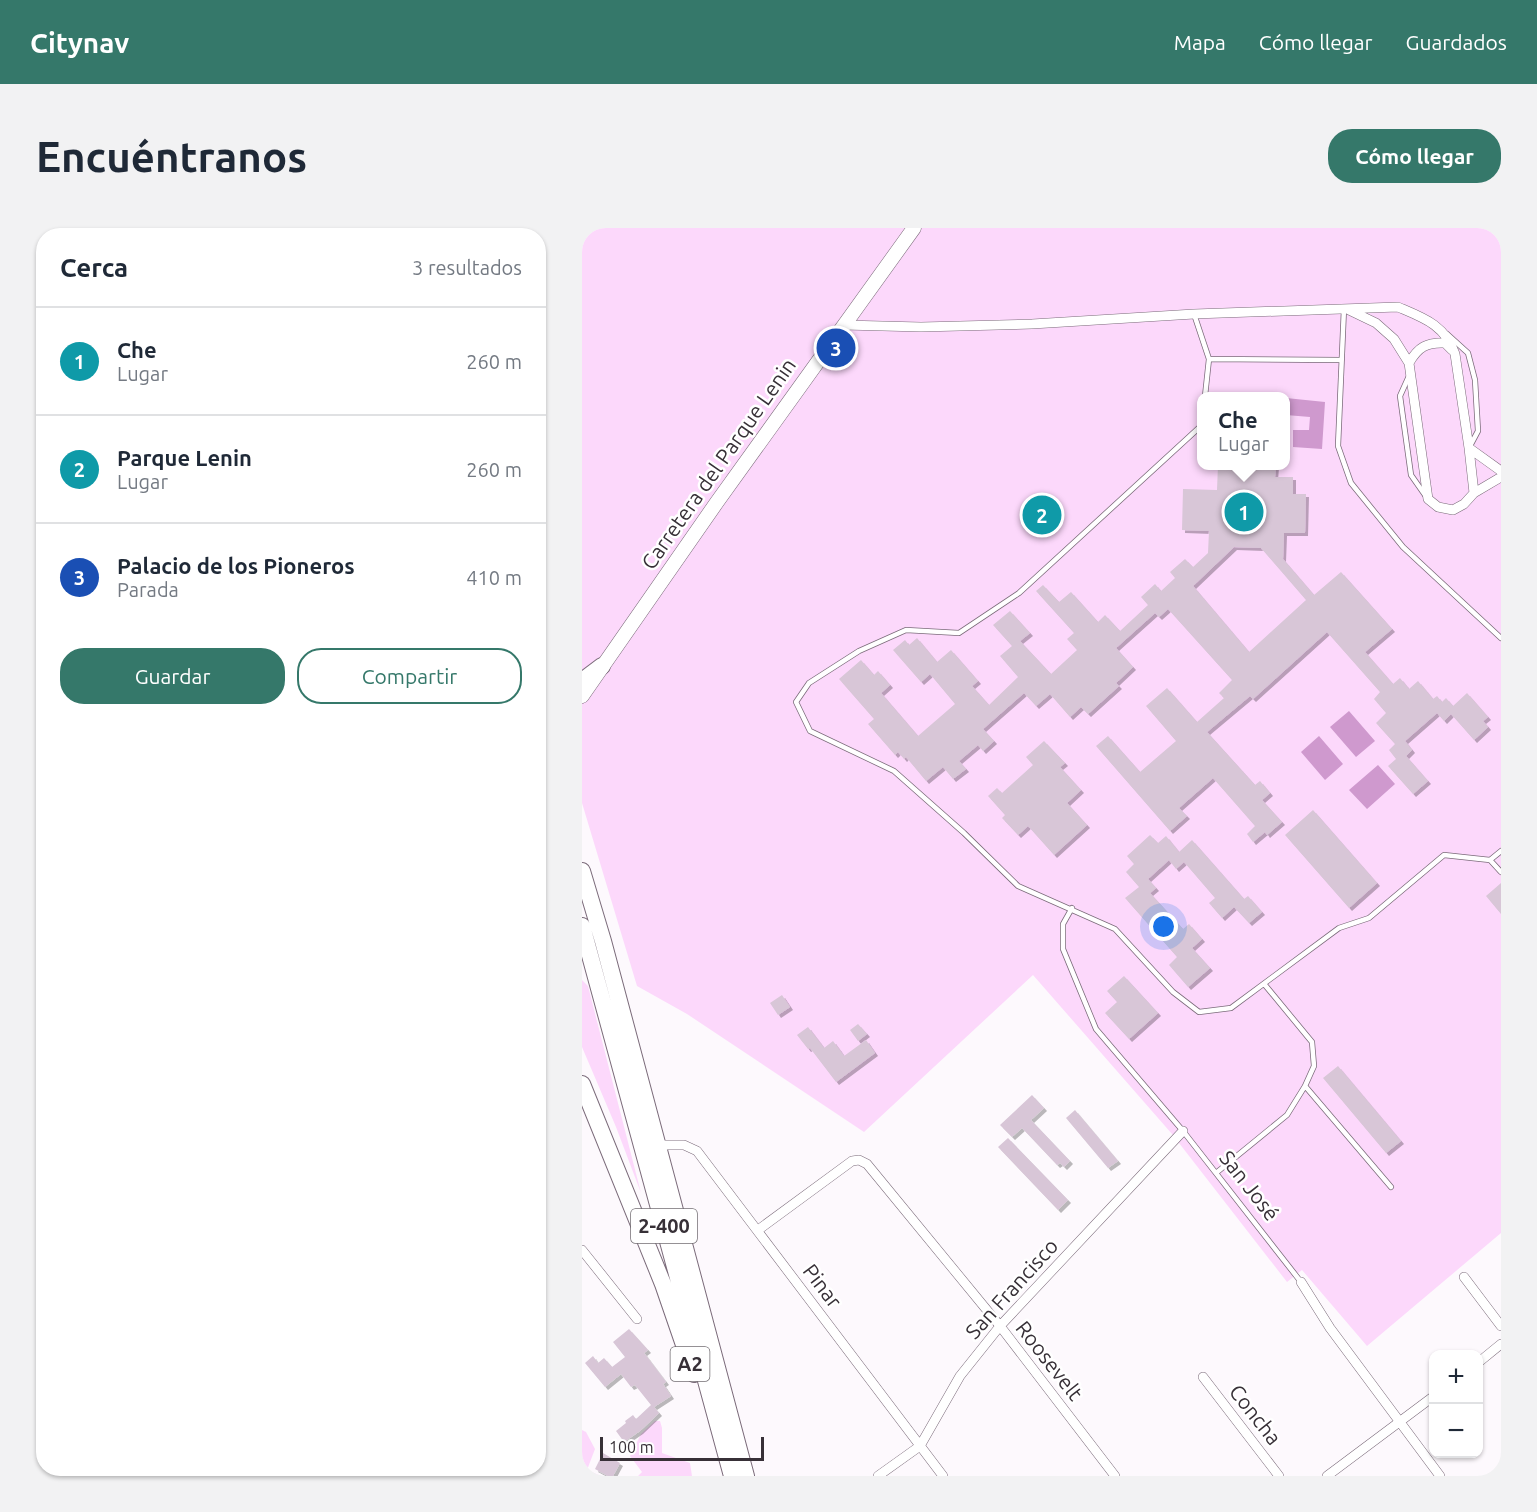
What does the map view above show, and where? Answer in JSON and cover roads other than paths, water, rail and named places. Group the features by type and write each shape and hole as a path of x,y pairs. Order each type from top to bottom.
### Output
{"highway":[{"path":"582,681 602,666"},
{"path":"582,871 625,1022"},
{"name":"2-400","path":"582,926 731,1476"},
{"name":"A2","path":"582,957 625,1022 746,1476"},
{"name":"A2","path":"582,1084 650,1252 731,1476"}],"street":[{"name":"Carretera del Parque Lenin","path":"582,696 717,502 914,228"},
{"path":"844,325 921,327 1398,307 1421,317 1443,331 1451,343 1455,354 1474,493"},
{"path":"1344,308 1376,323 1394,339 1410,368 1428,499 1438,507 1453,510 1464,504 1474,493 1501,477"},
{"path":"1410,368 1415,352 1433,342 1445,343 1455,354"},
{"path":"1469,448 1501,471"},
{"name":"San Francisco","path":"878,1476 920,1446 960,1376 1000,1326 1183,1131"},
{"name":"Pinar","path":"657,1144 684,1145 697,1151 943,1476"},
{"name":"Roosevelt","path":"758,1230 852,1161 859,1160 867,1164 1000,1326 1115,1476"},
{"path":"582,1250 637,1319"},
{"path":"1464,1277 1501,1326"},
{"name":"San José","path":"1301,1282 1330,1328 1440,1476"},
{"path":"1483,1359 1501,1344"},
{"name":"Concha","path":"1203,1377 1279,1476"},
{"path":"1327,1476 1429,1400"}],"lane":[{"path":"1344,308 1338,446 1351,483 1403,547 1501,638"},
{"path":"1194,314 1209,359 1205,392"},
{"path":"1443,331 1468,353 1474,380 1478,431 1469,448"},
{"path":"1209,359 1341,360"},
{"path":"1197,430 1019,593 960,633 906,630 859,651 810,683 796,702 810,731 894,771 964,833 1018,886 1115,929 1173,992 1199,1012 1231,1008 1340,928 1369,918 1444,855 1490,860 1501,872"},
{"path":"1490,860 1501,851"},
{"name":"San José","path":"1071,908 1063,924 1063,949 1096,1029 1183,1131 1301,1282"},
{"path":"1216,1173 1287,1114 1305,1086 1314,1066 1312,1042 1265,985"},
{"path":"1305,1086 1391,1187"}],"place":[{"name":"Palacio de los Pioneros","path":"836,348"},
{"name":"Che","path":"1244,512"},
{"name":"Parque Lenin","path":"1042,515"}]}
